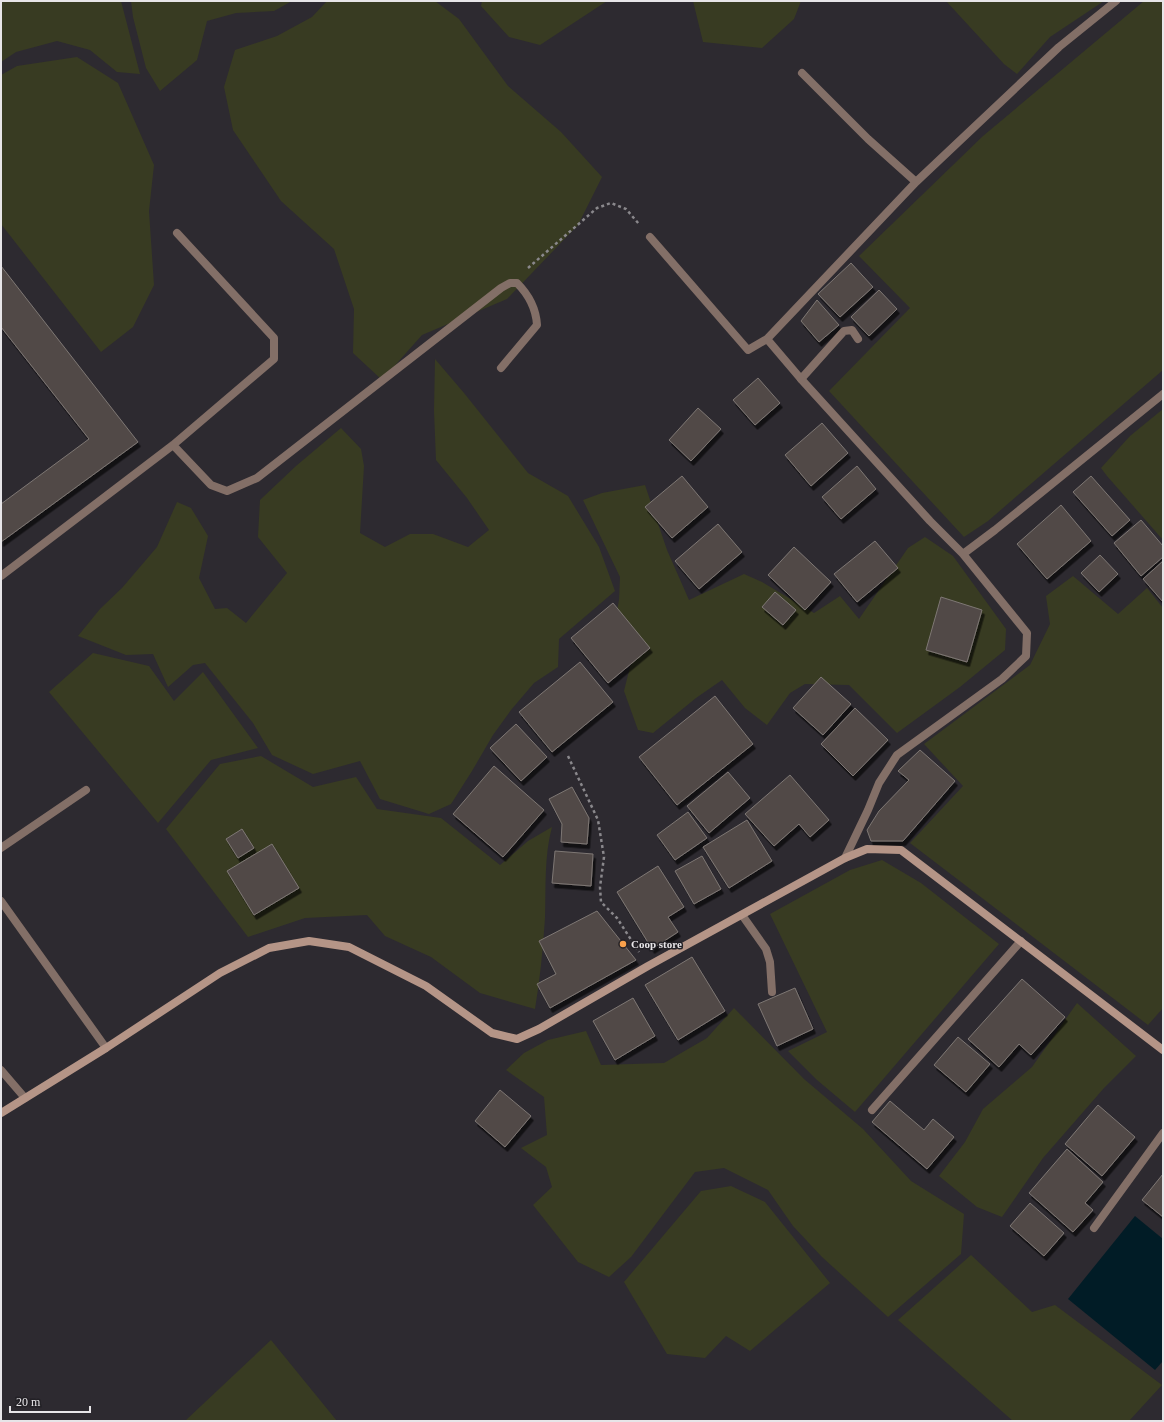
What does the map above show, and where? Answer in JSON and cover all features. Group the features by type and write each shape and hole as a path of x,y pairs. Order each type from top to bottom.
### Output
{"street":[{"path":"650,237 748,350 767,339 916,182 1059,47 1116,1"},
{"path":"802,73 868,139 916,182"},
{"path":"1,576 173,445 274,359 274,338 178,233"},
{"path":"173,445 211,485 227,491 257,478 494,293 510,283 517,283 525,292 536,312 537,325 501,368"},
{"path":"801,379 844,331 852,330 858,339"},
{"path":"767,339 801,379 930,521 962,554 1027,633 1026,656 1002,679 897,755 879,783 845,858"},
{"path":"962,554 995,530 1163,394"},
{"path":"1,848 86,790"},
{"path":"1,1112 106,1048 220,973 270,948 309,941 349,946 426,986 492,1033 517,1039 539,1030 648,966 845,858 867,849 901,850 1163,1050"},
{"path":"1,902 106,1048"},
{"path":"742,914 766,949 770,962 772,992"},
{"path":"872,1110 1021,941"},
{"path":"1,1070 25,1098"},
{"path":"1094,1228 1163,1133"}],"path":[{"path":"510,283 597,208 612,203 626,209 650,237"},
{"path":"568,756 598,820 604,857 600,887 601,902 617,918 648,966"}],"green space":[{"path":"1,1 121,1 140,74 117,72 90,50 57,41 16,52 1,62"},
{"path":"131,1 292,1 274,11 236,13 207,21 197,60 160,91 146,68 133,17"},
{"path":"327,1 435,1 459,19 508,86 561,132 602,177 578,225 507,299 422,335 382,380 353,353 354,309 334,249 281,201 233,130 224,87 235,50 277,36 312,17"},
{"path":"482,1 607,1 540,45 509,37 481,6"},
{"path":"693,1 801,1 794,19 762,48 703,42"},
{"path":"946,1 1104,1 1050,37 1017,74 1004,64"},
{"path":"1144,1 1163,1 1163,370 988,521 964,537 829,391 910,308 859,256 983,136"},
{"path":"77,57 118,83 154,165 149,211 154,285 133,327 101,352 1,224 1,75 17,66"},
{"path":"435,359 528,473 568,496 599,547 615,591 559,639 558,667 534,683 511,710 493,735 451,804 429,814 380,799 360,761 313,774 272,755 253,723 205,663 193,665 168,687 153,654 126,655 78,636 100,609 122,588 157,547 177,502 191,508 208,536 199,578 215,609 227,608 246,623 287,573 258,537 260,500 296,466 341,428 361,449 364,466 360,533 385,547 410,534 433,534 468,547 489,530 467,498 436,460 434,411"},
{"path":"1163,409 1163,540 1101,468 1130,436"},
{"path":"645,485 667,550 689,600 744,574 762,582 814,613 840,596 859,619 908,548 925,537 953,556 1006,629 1005,650 960,687 897,733 849,685 805,684 790,693 767,725 745,708 722,680 696,698 653,733 638,730 624,691 635,647 614,626 619,600 620,577 583,500 602,493"},
{"path":"1073,576 1118,614 1147,588 1163,608 1163,1008 1148,1025 910,843 963,786 924,744 1030,665 1050,624 1046,596"},
{"path":"93,653 149,666 174,701 203,672 258,748 211,760 158,823 49,692"},
{"path":"261,756 313,787 356,777 377,809 441,818 500,865 528,841 552,827 549,838 545,918 540,975 535,1009 480,993 431,957 385,936 367,915 305,918 248,937 166,829 220,764"},
{"path":"882,860 921,883 999,944 855,1112 817,1080 788,1051 827,1032 770,914 850,870"},
{"path":"1077,1003 1136,1056 1104,1088 1043,1158 1002,1217 977,1207 939,1176 965,1142 983,1109 1032,1067"},
{"path":"734,1008 804,1079 863,1129 911,1181 964,1214 961,1254 888,1317 822,1257 793,1226 768,1190 724,1168 695,1172 631,1257 609,1277 578,1262 533,1205 552,1187 546,1167 521,1148 547,1135 544,1097 506,1070 524,1053 548,1040 586,1031 601,1065 664,1063 707,1038"},
{"path":"731,1186 765,1202 830,1283 750,1351 726,1336 705,1358 667,1354 624,1282 701,1191"},
{"path":"971,1255 1032,1312 1055,1305 1162,1385 1129,1421 1013,1421 898,1320"},
{"path":"271,1340 337,1421 185,1421"}],"water":[{"path":"1135,1216 1163,1239 1163,1361 1155,1370 1068,1299"}],"building":[{"path":"851,263 873,287 840,317 818,294"},
{"path":"1,266 138,442 1,542 1,504 89,439 1,327"},
{"path":"879,290 897,309 869,336 851,317"},
{"path":"817,300 839,325 819,342 801,321"},
{"path":"758,378 780,403 755,425 733,400"},
{"path":"698,408 721,429 691,461 669,440"},
{"path":"822,423 848,453 811,486 785,455"},
{"path":"857,466 876,489 841,519 822,497"},
{"path":"682,476 708,507 672,538 645,507"},
{"path":"1091,476 1130,520 1112,536 1073,492"},
{"path":"1061,505 1091,541 1047,579 1017,544"},
{"path":"1141,520 1163,546 1163,557 1141,576 1114,543"},
{"path":"718,524 742,552 699,589 675,561"},
{"path":"875,541 898,568 857,602 834,574"},
{"path":"794,547 831,582 805,610 768,575"},
{"path":"1100,555 1118,574 1099,592 1081,573"},
{"path":"1163,561 1163,602 1143,579"},
{"path":"775,592 796,610 783,625 762,607"},
{"path":"941,597 982,610 967,662 926,650"},
{"path":"613,603 650,648 608,683 571,638"},
{"path":"580,662 613,702 552,752 519,712"},
{"path":"821,677 851,704 823,735 793,708"},
{"path":"715,696 753,744 677,805 639,757"},
{"path":"855,708 888,740 853,776 821,744"},
{"path":"516,724 547,757 521,781 490,748"},
{"path":"920,750 955,781 903,841 871,841 867,830 879,811 909,780 898,771"},
{"path":"494,766 544,810 503,857 453,814"},
{"path":"728,772 750,798 709,833 687,806"},
{"path":"790,775 829,820 810,837 799,824 774,846 745,814"},
{"path":"572,787 589,818 587,844 561,842 562,824 549,799"},
{"path":"688,812 707,838 675,860 657,835"},
{"path":"747,820 772,861 729,888 703,847"},
{"path":"242,829 254,848 238,858 226,839"},
{"path":"272,844 299,888 254,915 227,871"},
{"path":"555,851 593,854 591,886 552,883"},
{"path":"702,856 721,889 694,904 675,871"},
{"path":"658,866 684,907 668,917 678,932 652,949 617,892"},
{"path":"597,911 636,960 550,1008 537,984 556,974 539,941"},
{"path":"692,957 725,1011 678,1040 645,985"},
{"path":"1022,979 1065,1017 1031,1055 1019,1044 999,1067 968,1039"},
{"path":"795,988 813,1029 777,1046 758,1004"},
{"path":"633,998 655,1036 615,1060 593,1021"},
{"path":"958,1037 990,1064 966,1092 934,1065"},
{"path":"500,1090 531,1116 505,1147 475,1121"},
{"path":"890,1101 924,1130 933,1119 954,1137 927,1169 872,1122"},
{"path":"1098,1105 1135,1137 1102,1176 1065,1144"},
{"path":"1067,1149 1103,1182 1085,1203 1093,1210 1073,1232 1029,1193"},
{"path":"1163,1174 1163,1217 1142,1200"},
{"path":"1030,1203 1064,1233 1044,1256 1010,1226"}],"place":[{"name":"Coop store","path":"623,944"}]}
